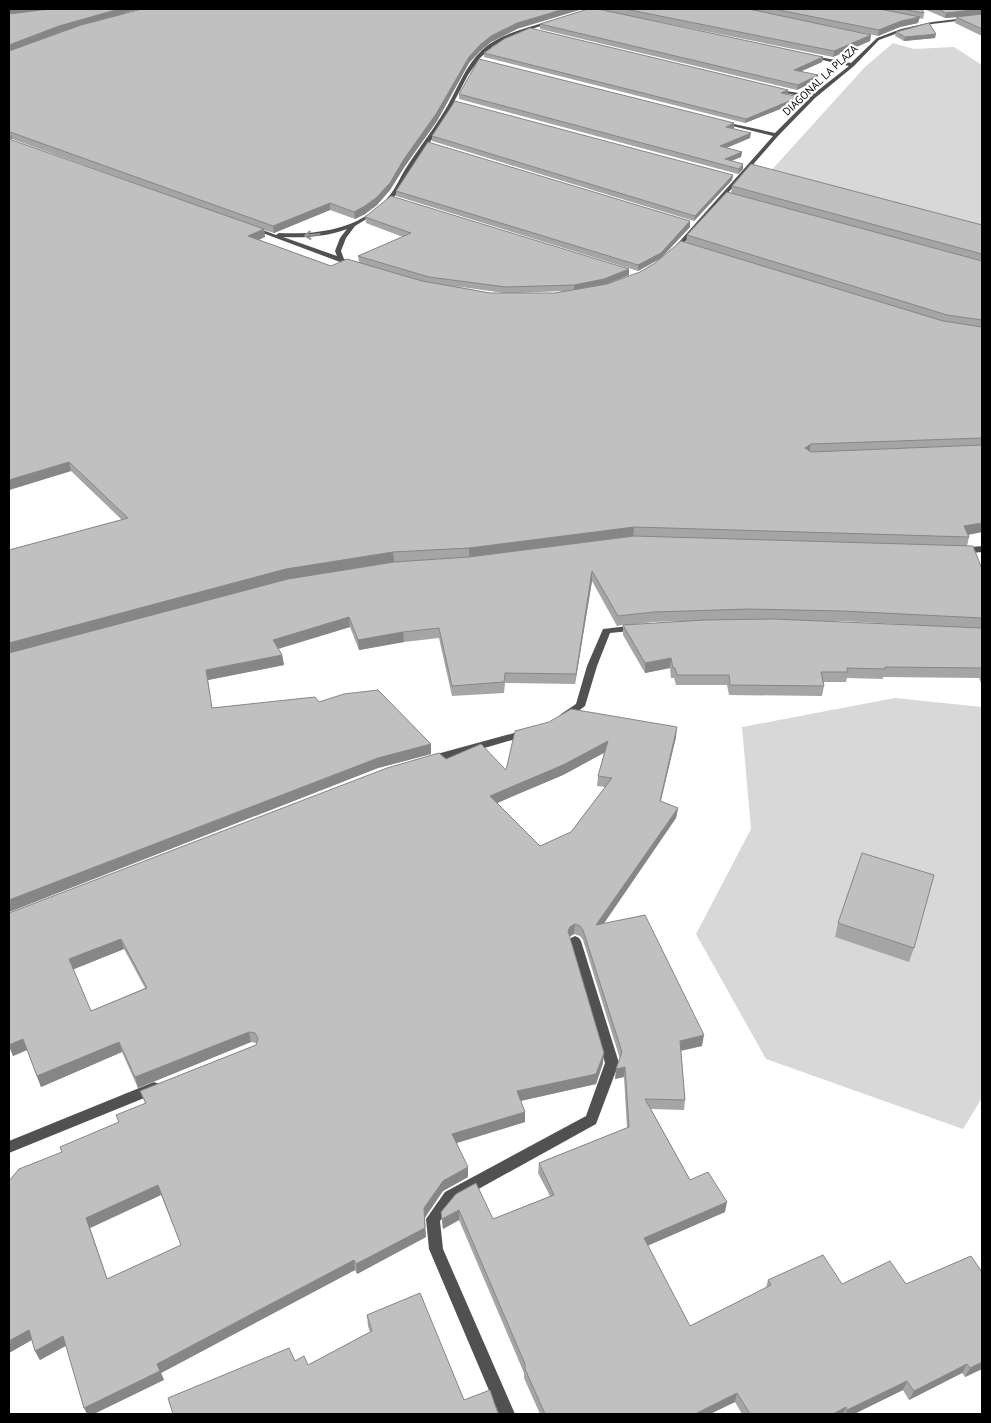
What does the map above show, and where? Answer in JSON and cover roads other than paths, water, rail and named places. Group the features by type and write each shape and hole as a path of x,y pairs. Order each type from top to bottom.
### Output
{"street":[{"name":"DIAGONAL LA PLAZA","path":"669,256 680,245 692,224 724,195 776,135 813,98 852,65 875,39 932,23 970,16 982,17"},
{"path":"271,235 316,235 352,227 366,219 390,198 453,101 465,74 477,59 503,39 563,18"},
{"path":"923,21 932,23"},
{"path":"529,29 537,31"},
{"path":"807,55 852,65"},
{"path":"477,59 483,60"},
{"path":"773,89 813,98"},
{"path":"453,101 461,103"},
{"path":"720,121 776,135"},
{"path":"426,143 434,145"},
{"path":"732,176 740,178"},
{"path":"724,195 733,198"},
{"path":"390,198 397,200"},
{"path":"243,224 362,268"},
{"path":"342,261 338,250 343,238 352,227"},
{"path":"680,245 687,247"},
{"path":"956,551 982,549"},
{"path":"557,721 580,706 592,666 606,631 650,627"},
{"path":"421,762 535,731"},
{"path":"507,1414 436,1249 433,1219 450,1197 592,1120 612,1063 576,941"},
{"path":"9,1147 171,1082"}]}
